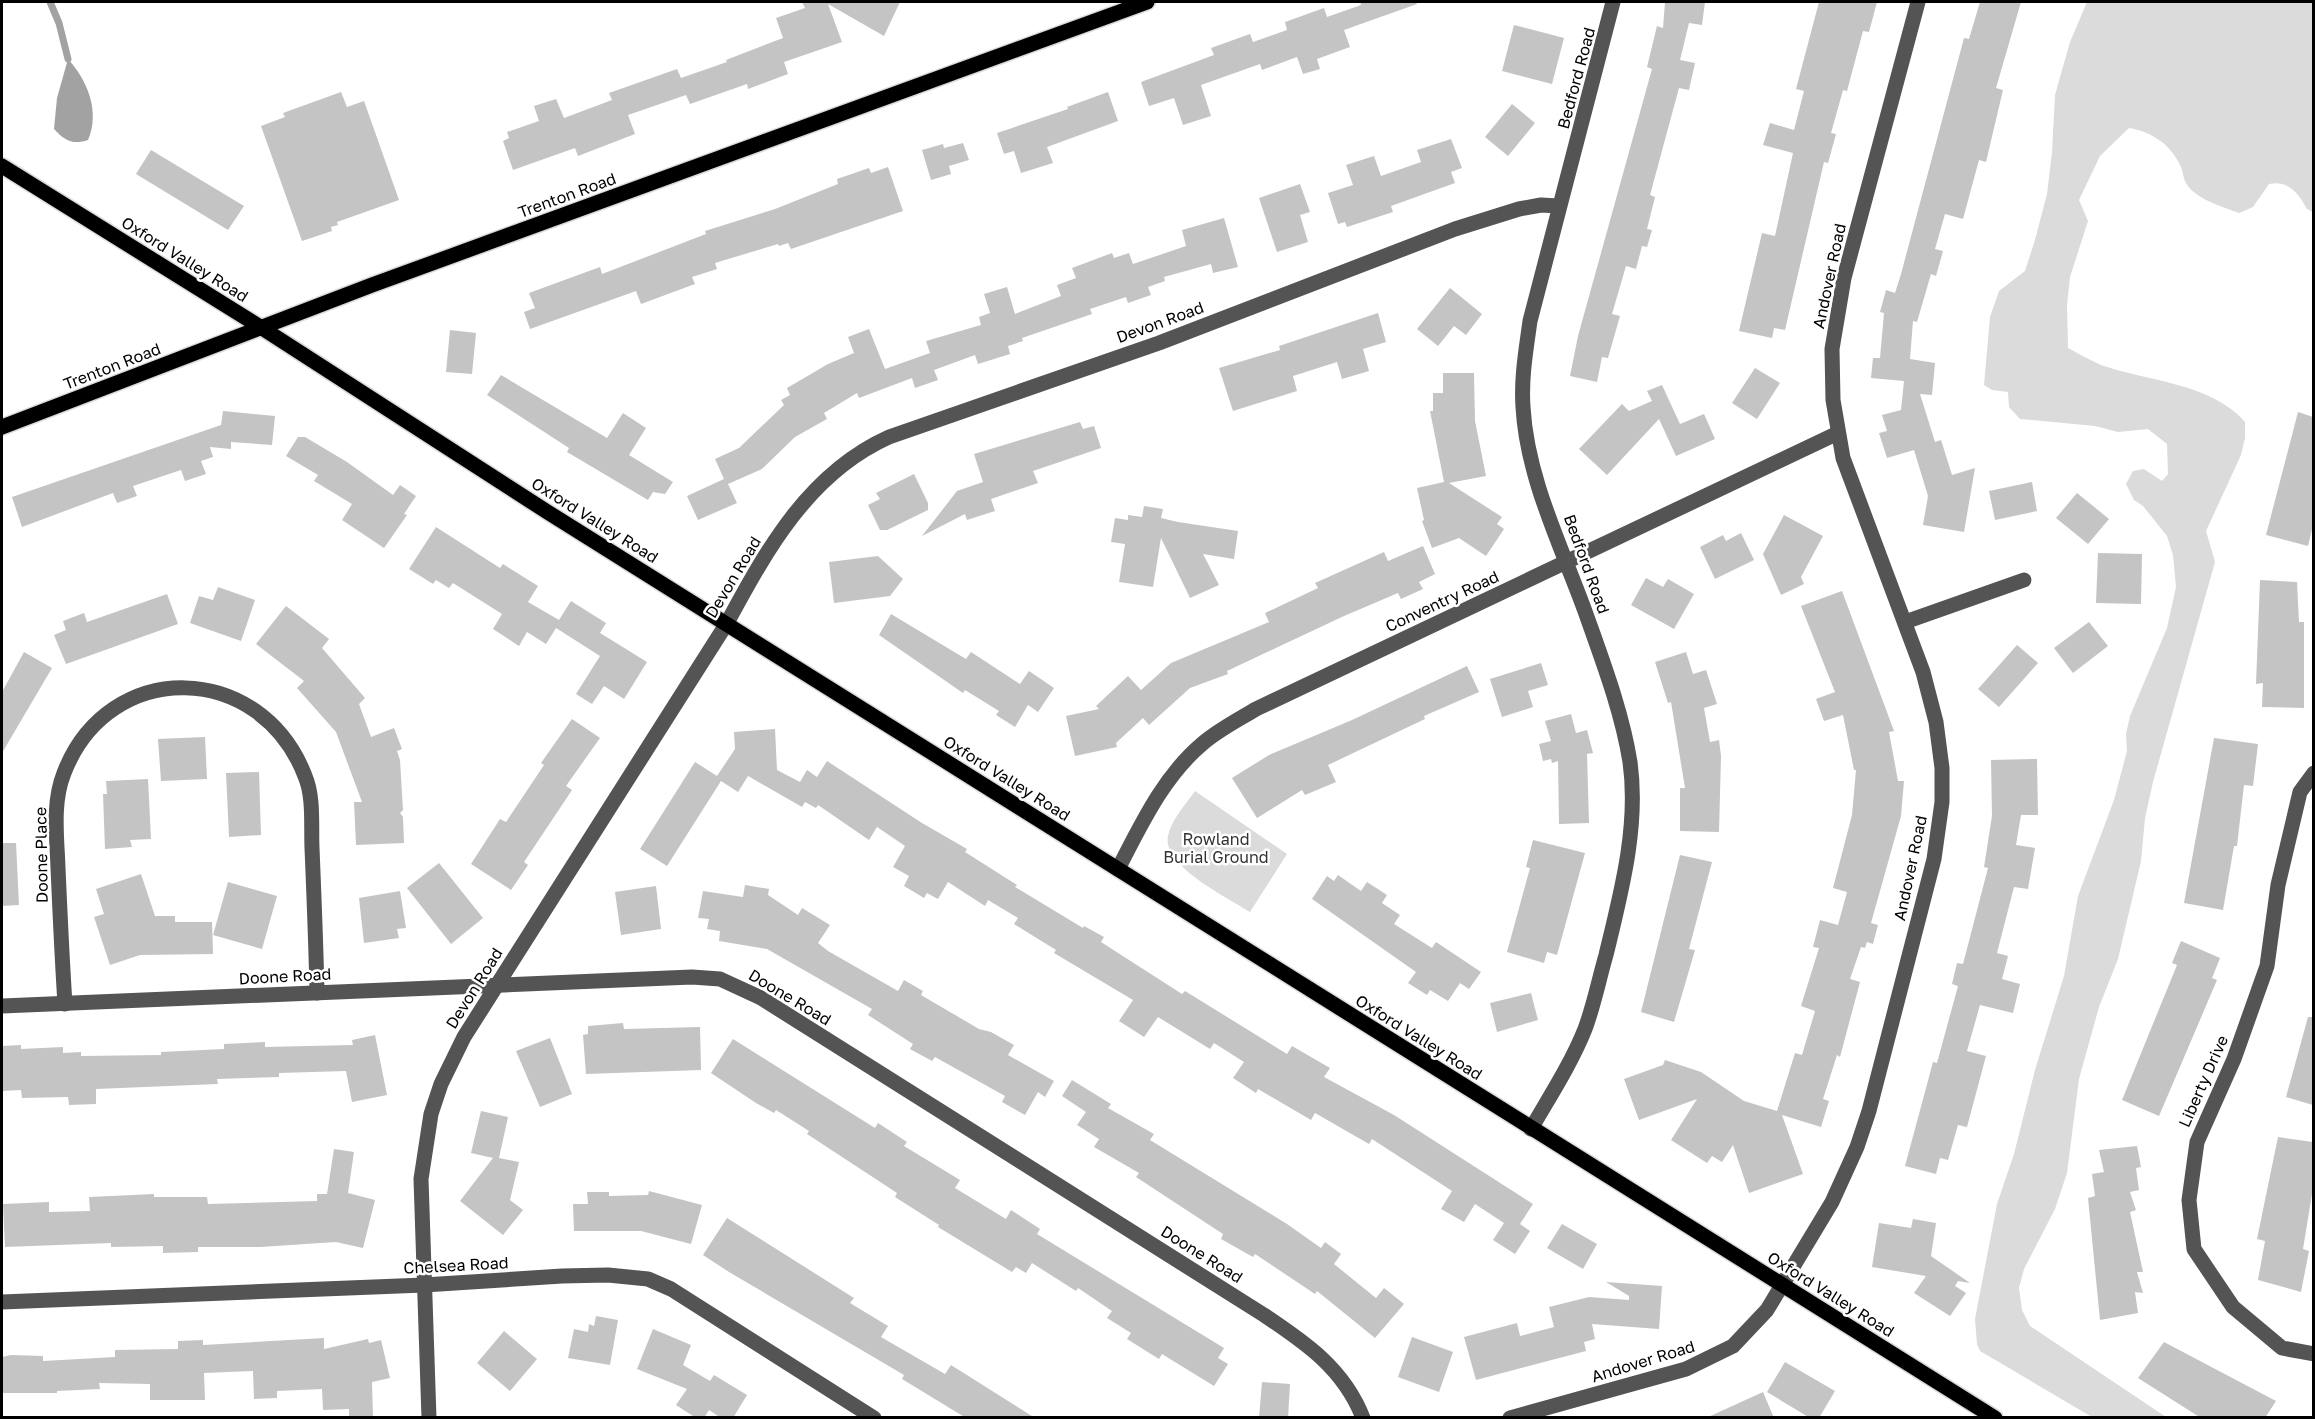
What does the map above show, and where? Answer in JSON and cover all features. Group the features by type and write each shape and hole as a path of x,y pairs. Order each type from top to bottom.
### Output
{"main road":[{"name":"Trenton Road","path":"2,427 262,328 1147,2"},
{"name":"Oxford Valley Road","path":"2,166 262,328 549,513 1995,1418"}],"street":[{"name":"Bedford Road","path":"1531,1129 1570,1063 1585,1029 1619,901 1631,827 1633,794 1630,761 1617,708 1535,476 1523,407 1523,370 1530,321 1613,2"},
{"name":"Andover Road","path":"1510,1418 1686,1369 1733,1346 1746,1335 1767,1310 1832,1202 1857,1147 1869,1110 1934,859 1942,802 1942,768 1936,722 1923,672 1843,458 1833,400 1832,349 1839,303 1918,2"},
{"name":"Devon Road","path":"429,1418 421,1179 431,1114 441,1083 464,1037 727,623 752,577 788,521 813,489 863,449 889,437 1159,343 1455,229 1519,209 1541,205 1559,206"},
{"name":"Conventry Road","path":"1118,869 1154,801 1180,766 1217,733 1256,709 1838,433"},
{"path":"1905,622 2024,580"},
{"name":"Doone Place","path":"65,1004 57,815 63,774 77,746 90,727 111,710 133,697 177,687 204,689 233,697 257,710 279,732 299,761 307,779 311,813 317,993"},
{"name":"Liberty Drive","path":"2313,773 2300,792 2278,885 2267,966 2234,1059 2196,1142 2189,1200 2194,1249 2233,1307 2282,1348 2313,1354"},
{"name":"Doone Road","path":"2,1006 692,977 720,979 761,998 1308,1344 1344,1381 1363,1418"},
{"name":"Chelsea Road","path":"2,1302 424,1285 562,1276 608,1275 648,1279 670,1289 852,1412 874,1418"}],"green space":[{"path":"2087,2 2313,2 2313,212 2307,209 2292,189 2276,183 2269,184 2253,207 2239,213 2210,202 2190,189 2181,167 2166,145 2153,136 2129,128 2100,156 2079,200 2088,221 2070,277 2067,305 2068,348 2101,365 2197,391 2231,409 2245,422 2245,438 2241,455 2206,531 2215,562 2153,782 2145,818 2141,861 2118,959 2099,1007 2079,1079 2067,1173 2055,1209 2024,1269 2019,1288 2022,1310 2030,1326 2166,1417 2092,1417 1980,1351 1977,1344 1975,1319 1997,1204 2014,1154 2035,1070 2064,976 2078,896 2114,800 2127,751 2126,734 2130,716 2167,628 2176,587 2173,555 2167,536 2143,506 2134,500 2126,484 2133,471 2144,469 2162,481 2168,474 2167,444 2148,429 2118,432 2095,426 2020,419 2009,407 2008,392 1992,390 1984,385 1990,317 1999,291 2025,271 2035,240 2047,194 2055,95 2070,42"},
{"name":"Rowland Burial Ground","path":"1195,791 1287,854 1250,912 1198,880 1175,858 1169,847 1168,836 1172,824"}],"shaded area":[{"path":"68,59 86,87 92,108 93,119 88,140 78,142 70,141 54,129 57,98"}],"building":[{"path":"802,2 900,2 884,36 828,4 842,42 784,62 788,74 748,89 747,84 690,104 686,95 628,115 635,134 578,156 575,148 513,170 503,141 509,138 507,132 539,121 534,106 556,99 564,118 612,100 609,93 677,69 681,78 727,62 726,60 783,38 776,18 805,8"},
{"path":"1360,2 1416,2 1417,4 1344,30 1350,47 1317,59 1320,69 1303,74 1297,57 1262,70 1260,64 1201,85 1211,116 1183,125 1174,98 1149,106 1141,82 1214,55 1211,48 1250,34 1253,42 1287,30 1285,22 1324,8 1327,17 1361,5"},
{"path":"1665,2 1705,2 1702,25 1689,23 1680,60 1695,63 1689,90 1679,88 1650,195 1655,197 1647,229 1652,230 1647,247 1642,246 1636,269 1626,266 1612,314 1620,316 1608,358 1602,357 1597,382 1570,376 1578,336 1652,69 1647,67 1657,26 1663,28"},
{"path":"1819,2 1877,2 1869,32 1863,31 1847,91 1843,90 1831,133 1836,134 1828,163 1824,162 1785,330 1774,328 1772,338 1739,331 1762,233 1775,236 1793,153 1763,145 1770,123 1794,130 1804,91 1796,89"},
{"path":"1980,2 2021,2 1996,88 2003,90 1986,162 1979,160 1963,219 1945,214 1935,249 1943,251 1936,276 1931,274 1917,322 1913,321 1910,359 1935,363 1932,395 1920,394 1935,442 1941,440 1952,475 1975,468 1964,532 1923,525 1928,496 1914,450 1887,458 1879,433 1887,431 1882,415 1901,410 1904,381 1871,378 1873,358 1880,358 1884,313 1880,312 1886,290 1895,293 1964,38 1969,39"},
{"path":"1514,25 1564,38 1552,84 1502,71"},
{"path":"341,92 347,107 364,101 399,200 337,222 338,225 331,227 332,231 302,241 261,126 285,117 283,113"},
{"path":"1108,92 1118,121 1047,147 1053,163 1021,173 1014,151 1004,154 997,133 1068,109 1067,107"},
{"path":"1512,104 1535,123 1508,156 1485,137"},
{"path":"1451,139 1462,168 1451,172 1455,183 1391,206 1393,212 1347,227 1345,222 1338,224 1328,193 1353,185 1346,165 1374,156 1381,176 1421,162 1417,150"},
{"path":"963,143 969,160 949,166 951,174 931,180 922,150 943,144 944,148"},
{"path":"151,150 244,206 228,230 136,174"},
{"path":"888,167 903,211 791,249 788,243 779,246 778,244 715,263 717,269 692,277 695,284 641,304 636,291 530,329 524,312 535,308 529,293 600,267 602,274 706,234 705,231 775,209 838,184 837,179 869,168 871,173"},
{"path":"1300,184 1310,212 1300,215 1308,242 1277,252 1259,198"},
{"path":"1224,218 1238,267 1213,273 1211,264 1164,277 1165,281 1148,287 1151,295 1128,303 1126,297 1090,309 1092,314 1022,338 1023,341 1008,346 1010,354 978,364 975,355 934,370 938,380 915,388 912,378 859,398 857,393 824,413 827,419 795,437 762,469 728,484 737,503 698,520 687,496 724,479 715,459 739,448 784,405 781,400 790,395 787,388 828,364 854,353 848,337 869,329 885,369 930,353 926,341 981,325 979,317 990,313 984,294 1007,287 1015,314 1061,296 1057,285 1076,278 1072,268 1112,253 1114,258 1129,253 1133,264 1186,246 1182,230"},
{"path":"1450,288 1482,314 1466,335 1454,326 1438,346 1417,329"},
{"path":"1378,313 1386,342 1363,349 1369,371 1342,379 1337,362 1293,376 1297,391 1233,411 1219,368 1280,350 1279,346"},
{"path":"450,330 476,333 472,374 446,372"},
{"path":"1755,368 1780,383 1757,419 1732,403"},
{"path":"1443,373 1474,373 1475,421 1486,476 1449,483 1502,517 1497,524 1504,529 1486,556 1459,538 1432,548 1422,521 1424,520 1417,488 1444,482 1430,411 1433,411 1433,393 1443,393"},
{"path":"501,375 607,438 623,413 646,428 629,455 673,482 665,494 653,492 648,500 567,452 569,448 487,395"},
{"path":"1662,385 1680,424 1704,414 1715,439 1676,456 1659,419 1607,475 1579,449 1622,404 1629,411 1652,401 1647,391"},
{"path":"223,411 275,416 272,445 231,442 231,449 210,447 213,457 201,461 206,474 185,481 181,470 133,486 137,496 117,503 113,493 22,527 12,497 221,425"},
{"path":"2298,412 2313,417 2313,525 2308,546 2266,535"},
{"path":"1080,422 1083,429 1094,426 1101,448 1033,471 1038,483 991,499 995,511 967,520 965,514 922,536 957,491 983,482 974,454"},
{"path":"298,437 305,437 347,462 393,495 400,485 416,496 404,514 407,515 384,548 342,520 352,504 314,481 318,475 286,456"},
{"path":"914,474 928,503 928,510 887,530 880,530 868,505 880,499 876,493"},
{"path":"2032,482 2037,511 1995,520 1989,491"},
{"path":"2077,493 2109,519 2088,544 2056,518"},
{"path":"1144,506 1163,509 1161,518 1238,531 1234,559 1203,554 1219,585 1190,598 1161,538 1153,587 1119,582 1125,544 1111,542 1115,518 1128,520 1128,515 1142,517"},
{"path":"1784,515 1823,536 1801,577 1804,584 1781,595 1763,554"},
{"path":"436,527 500,568 503,564 538,586 528,602 559,620 571,601 606,623 600,633 647,662 624,699 604,686 592,704 576,694 600,656 556,628 546,644 527,632 519,646 493,629 502,614 453,583 449,588 436,580 433,584 409,569"},
{"path":"1741,533 1754,560 1715,579 1700,547 1723,535 1726,541"},
{"path":"1423,546 1435,574 1419,582 1423,589 1401,599 1398,593 1227,671 1228,674 1190,688 1149,725 1143,718 1116,743 1117,747 1075,756 1066,716 1099,709 1096,706 1128,676 1141,690 1171,663 1269,622 1265,613 1318,588 1315,583 1384,552 1388,561"},
{"path":"2098,553 2142,554 2141,604 2096,603"},
{"path":"878,556 903,579 890,596 834,603 829,562"},
{"path":"1646,578 1663,587 1668,579 1694,594 1674,629 1631,605"},
{"path":"2260,580 2297,582 2299,622 2304,622 2304,708 2262,707 2263,683 2256,684"},
{"path":"218,587 255,600 241,641 190,623 199,596 213,600"},
{"path":"1842,591 1894,731 1889,732 1898,781 1904,781 1901,816 1871,923 1878,925 1873,944 1867,942 1865,948 1861,947 1850,979 1860,982 1840,1057 1837,1055 1823,1099 1829,1101 1821,1127 1782,1115 1803,1174 1749,1193 1733,1145 1722,1162 1712,1156 1707,1163 1671,1140 1697,1099 1639,1120 1624,1079 1663,1065 1665,1060 1701,1072 1744,1101 1777,1111 1795,1053 1802,1055 1815,1011 1801,1006 1819,948 1813,947 1820,920 1838,925 1847,892 1833,888 1852,815 1856,770 1854,770 1843,715 1824,721 1816,699 1835,692 1801,606"},
{"path":"167,594 178,624 66,664 54,635 66,630 63,621 84,613 87,622"},
{"path":"286,606 329,639 322,648 365,698 359,704 371,737 394,728 402,749 397,751 400,760 403,810 400,813 403,817 404,843 356,845 354,802 362,802 336,732 297,688 304,681 256,644"},
{"path":"891,614 966,659 971,652 1020,684 1029,671 1054,688 1038,712 1028,705 1015,727 996,715 999,711 965,690 963,693 879,635"},
{"path":"2089,622 2108,646 2073,673 2054,648"},
{"path":"2017,645 2038,663 1999,707 1978,689"},
{"path":"24,652 52,668 2,753 2,692"},
{"path":"1686,652 1693,674 1706,670 1717,704 1704,708 1710,742 1719,740 1721,756 1719,832 1680,831 1680,788 1685,788 1671,702 1668,703 1655,662"},
{"path":"1541,663 1548,685 1528,691 1533,707 1502,717 1490,679"},
{"path":"1467,666 1479,692 1424,716 1425,719 1328,765 1336,782 1305,795 1302,790 1257,818 1232,778 1269,755 1352,720"},
{"path":"1571,714 1576,733 1587,730 1593,753 1587,754 1589,823 1559,824 1558,761 1552,763 1551,759 1543,761 1539,744 1551,741 1545,721"},
{"path":"572,719 600,738 566,786 572,790 524,862 528,865 511,890 471,864 500,819 506,822 544,765 541,763"},
{"path":"775,729 777,770 800,782 807,770 817,777 827,761 922,823 967,849 965,852 1017,885 1015,887 1083,928 1084,926 1104,937 1101,942 1182,994 1185,991 1287,1054 1292,1046 1330,1068 1324,1077 1394,1115 1533,1204 1520,1224 1530,1231 1515,1254 1493,1240 1504,1223 1475,1204 1464,1222 1441,1209 1452,1191 1372,1139 1369,1144 1315,1113 1311,1120 1258,1089 1256,1093 1233,1078 1244,1062 1214,1043 1210,1049 1158,1017 1144,1037 1119,1021 1133,1000 1054,953 1056,950 1014,924 1018,918 988,900 985,906 948,882 938,899 927,893 924,898 904,886 909,876 893,867 905,846 877,827 869,840 818,805 816,808 805,802 802,807 748,776 738,792 721,781 667,866 640,849 695,762 717,776 735,749 734,732"},
{"path":"205,737 207,779 161,781 158,739"},
{"path":"2214,738 2258,744 2253,786 2244,785 2237,846 2234,846 2223,910 2184,903"},
{"path":"2037,759 2038,815 2021,815 2016,845 2035,848 2028,889 2014,887 1997,953 2008,956 2002,979 2020,984 2013,1013 1980,1005 1967,1051 1986,1056 1967,1127 1958,1125 1948,1160 1940,1158 1936,1174 1905,1166 1933,1062 1937,1063 1958,986 1952,984 1957,963 1963,964 1988,868 1984,867 1992,816 1991,760"},
{"path":"259,772 261,835 229,837 226,773"},
{"path":"148,779 151,839 130,840 132,847 105,849 103,794 107,794 106,781"},
{"path":"1533,840 1585,853 1557,955 1547,952 1544,963 1507,952 1530,868 1526,867"},
{"path":"2,843 16,843 19,905 2,906"},
{"path":"1680,855 1712,862 1689,949 1695,950 1674,1022 1641,1012"},
{"path":"439,863 483,918 451,944 407,888"},
{"path":"141,874 155,916 175,916 175,922 212,922 213,954 140,955 110,965 94,917 104,914 96,889"},
{"path":"1338,875 1361,891 1367,882 1387,895 1382,903 1400,915 1394,924 1432,948 1436,942 1481,972 1469,989 1460,983 1448,1001 1430,990 1427,995 1408,983 1416,972 1312,899 1327,876 1334,881"},
{"path":"228,882 277,896 262,949 213,935"},
{"path":"745,885 769,889 768,895 798,915 802,908 830,925 818,943 828,951 898,991 904,980 923,991 921,995 979,1029 991,1032 1014,1045 1008,1055 1054,1081 1045,1097 1038,1092 1025,1115 1002,1102 1005,1096 935,1057 932,1061 910,1049 913,1044 868,1015 872,1009 767,949 719,941 720,931 707,929 709,919 698,918 703,891 743,897"},
{"path":"656,886 661,929 621,935 615,892"},
{"path":"400,891 406,928 397,929 399,938 364,943 359,898"},
{"path":"2181,941 2220,958 2212,978 2217,980 2159,1116 2122,1100 2177,965 2172,963"},
{"path":"1531,993 1538,1020 1497,1032 1490,1003"},
{"path":"2308,1017 2313,1017 2313,1105 2286,1097"},
{"path":"623,1023 624,1029 700,1027 701,1070 586,1074 583,1035 588,1034 588,1026"},
{"path":"375,1035 387,1095 352,1102 346,1071 279,1073 279,1077 217,1079 218,1084 96,1089 96,1104 69,1105 68,1097 22,1098 21,1090 2,1091 2,1046 21,1045 21,1049 63,1047 63,1053 81,1052 81,1056 161,1055 161,1052 224,1049 224,1044 265,1042 265,1047 353,1045 352,1040"},
{"path":"550,1038 572,1094 540,1107 516,1051"},
{"path":"733,1039 875,1128 878,1123 907,1142 904,1146 960,1180 955,1188 1006,1219 1011,1210 1040,1229 1037,1234 1224,1348 1218,1358 1228,1364 1214,1386 1162,1354 1159,1359 1127,1339 1131,1333 1107,1318 1112,1311 1078,1288 1076,1291 1032,1263 1026,1273 1016,1267 1012,1272 938,1227 939,1225 895,1197 897,1193 807,1134 809,1131 776,1110 774,1113 756,1103 711,1073"},
{"path":"1072,1080 1111,1104 1108,1108 1154,1134 1150,1140 1287,1224 1321,1248 1325,1242 1341,1254 1334,1264 1376,1298 1384,1288 1404,1304 1375,1338 1317,1291 1315,1294 1255,1254 1253,1257 1221,1239 1223,1234 1136,1177 1139,1173 1094,1147 1099,1139 1077,1125 1086,1112 1062,1096"},
{"path":"481,1111 508,1117 499,1158 519,1162 510,1200 523,1210 503,1235 460,1201 493,1158 471,1153"},
{"path":"2278,1137 2313,1142 2313,1188 2303,1249 2309,1251 2301,1292 2258,1280 2265,1241 2257,1239"},
{"path":"2137,1146 2141,1167 2136,1168 2139,1190 2130,1192 2136,1210 2130,1212 2143,1272 2137,1272 2143,1293 2135,1292 2138,1313 2100,1320 2088,1198 2095,1196 2092,1174 2104,1172 2099,1150"},
{"path":"334,1149 354,1152 348,1193 375,1200 363,1248 336,1242 260,1247 198,1247 198,1252 163,1253 163,1246 111,1247 111,1243 5,1247 3,1204 49,1202 49,1212 90,1211 89,1197 154,1194 154,1197 207,1197 208,1204 317,1201 317,1194 327,1194"},
{"path":"649,1191 702,1205 691,1244 641,1231 574,1231 573,1204 588,1204 587,1192 609,1192 609,1196 648,1195"},
{"path":"727,1218 854,1298 850,1303 888,1326 881,1337 945,1374 951,1365 1035,1418 966,1418 902,1379 904,1375 729,1272 703,1255"},
{"path":"1913,1219 1936,1223 1931,1256 1970,1283 1958,1281 1955,1286 1966,1293 1950,1316 1914,1293 1926,1276 1872,1267 1879,1223 1911,1228"},
{"path":"1562,1224 1597,1244 1583,1269 1547,1248"},
{"path":"1606,1282 1662,1286 1659,1329 1592,1324 1595,1339 1584,1342 1586,1351 1476,1380 1464,1337 1517,1323 1520,1336 1554,1327 1549,1307 1589,1297 1629,1300 1629,1296"},
{"path":"596,1316 618,1320 610,1365 568,1358 574,1329 588,1332 589,1324 594,1326"},
{"path":"653,1329 691,1345 683,1365 710,1381 714,1375 747,1395 733,1418 721,1418 709,1410 704,1418 696,1418 676,1405 687,1389 637,1369"},
{"path":"504,1331 537,1359 510,1391 477,1363"},
{"path":"1412,1337 1453,1352 1439,1392 1398,1377"},
{"path":"324,1338 324,1349 368,1339 369,1343 381,1340 390,1378 372,1382 373,1418 349,1418 349,1409 323,1410 322,1389 277,1391 277,1398 254,1399 253,1371 204,1373 205,1400 150,1400 150,1384 99,1383 100,1389 57,1391 57,1393 2,1393 2,1357 11,1355 43,1356 43,1361 115,1357 115,1350 178,1349 178,1341 203,1340 203,1345"},
{"path":"2164,1342 2276,1401 2265,1418 2201,1418 2138,1378"},
{"path":"1785,1362 1835,1391 1819,1418 1810,1418 1767,1392"},
{"path":"1262,1382 1290,1384 1288,1418 1259,1418"},
{"path":"1763,1392 1774,1418 1706,1418"}],"waterway":[{"path":"50,2 59,23 68,59"}]}
